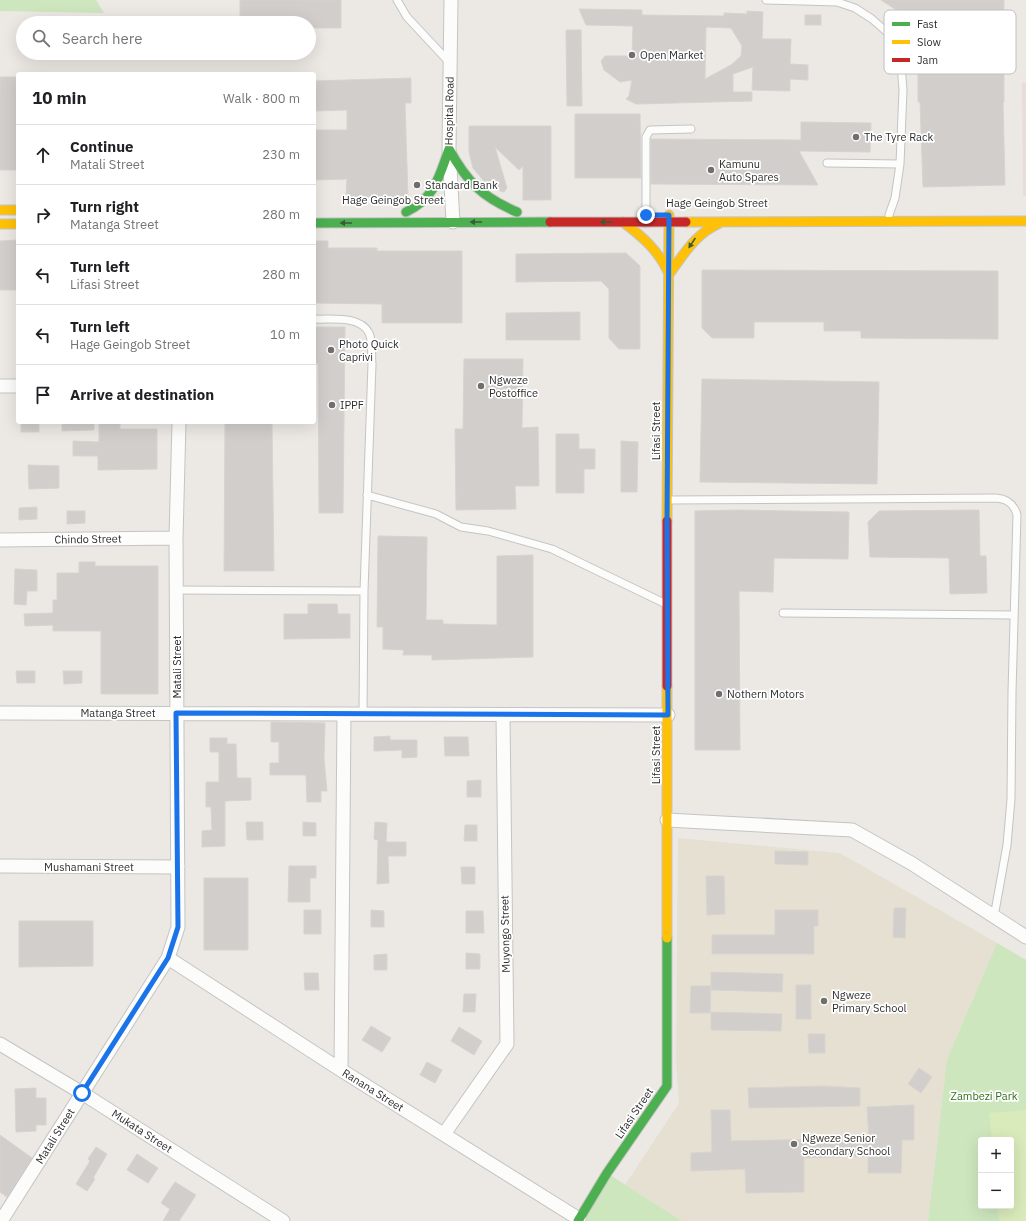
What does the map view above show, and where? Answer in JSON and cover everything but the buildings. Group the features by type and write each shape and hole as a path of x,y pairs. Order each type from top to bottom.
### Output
{"street":[{"name":"Hospital Road","path":"451,0 448,149 453,214"},
{"name":"Hage Geingob Street","path":"422,212 402,212 419,206 428,197 437,184 448,149"},
{"path":"448,149 461,172 473,186 487,198 524,212"},
{"path":"0,210 16,210"},
{"name":"Hage Geingob Street","path":"495,212 646,215 669,219 723,222 1024,221"},
{"name":"Hage Geingob Street","path":"316,223 453,214 622,222 669,219 889,215 971,216 1024,221"},
{"name":"Lifasi Street","path":"579,1220 608,1173 667,1086 667,500 669,219"},
{"path":"622,222 638,232 662,257 669,274"},
{"path":"669,274 697,236 708,228 723,222"},
{"path":"0,224 16,224"},
{"path":"0,386 16,386"},
{"name":"Matali Street","path":"1,1221 168,958 178,927 176,538 179,424"},
{"name":"Chindo Street","path":"0,540 176,538"},
{"name":"Matanga Street","path":"0,713 668,715"},
{"path":"341,1070 344,714"},
{"name":"Muyongo Street","path":"444,1134 506,1044 503,714"},
{"path":"667,820 852,830 911,863 1026,937"},
{"name":"Mushamani Street","path":"0,866 178,867"},
{"name":"Ranana Street","path":"168,958 341,1070 579,1220"},
{"name":"Mukata Street","path":"0,1044 82,1093 283,1221"}],"lane":[{"path":"396,0 407,17 450,63"},
{"path":"766,0 837,2 855,8 872,19 884,30"},
{"path":"889,215 895,198 900,164 902,74"},
{"path":"646,215 646,137 650,130 691,129"},
{"path":"828,163 900,164"},
{"path":"316,319 348,320 363,325 370,334 372,364 364,591 363,714"},
{"path":"367,495 436,514 461,527 488,531 552,549 667,604"},
{"path":"667,500 1003,499 1015,507 1017,515 1011,798 1007,845 994,917"},
{"path":"176,590 364,591"},
{"path":"783,613 1014,615"}],"shaded area":[{"path":"1022,83 1026,83 1026,196 1023,196"},
{"path":"678,838 840,853 997,943 947,1059 928,1221 682,1221 625,1185 679,1103 676,1060"}],"green space":[{"path":"0,0 96,0 104,13 0,11"},
{"name":"Zambezi Park","path":"997,943 1026,960 1026,1221 928,1221 947,1059"},
{"path":"1026,1110 1026,1221 999,1221 997,1209 1014,1209 1014,1137 992,1137 989,1113"},
{"path":"607,1173 682,1221 578,1221"}],"traffic: fast":[{"path":"449,149 462,171 477,187 494,200 517,212"},
{"path":"406,212 424,200 435,186 449,149"},
{"path":"316,223 550,222"},
{"path":"578,1221 607,1173 667,1086 667,938"}],"traffic: slow":[{"path":"0,210 16,210"},
{"path":"667,521 669,215"},
{"path":"686,222 1026,221"},
{"path":"623,222 650,245 660,258 669,274 697,238 711,227 720,223"},
{"path":"0,224 16,224"},
{"path":"667,686 667,938"}],"traffic: jam":[{"path":"550,222 686,222"},
{"path":"667,521 667,686"}],"place":[{"name":"Open Market","path":"632,55"},
{"name":"The Tyre Rack","path":"856,137"},
{"name":"Kamunu Auto Spares","path":"711,170"},
{"name":"Standard Bank","path":"417,185"},
{"name":"Photo Quick Caprivi","path":"331,350"},
{"name":"Ngweze Postoffice","path":"481,386"},
{"name":"IPPF","path":"332,405"},
{"name":"Nothern Motors","path":"719,694"},
{"name":"Ngweze Primary School","path":"824,1001"},
{"name":"Ngweze Senior Secondary School","path":"794,1144"}],"route":[{"path":"82,1093 168,958 178,927 176,713 668,715 667,526 669,215 646,215"}]}
